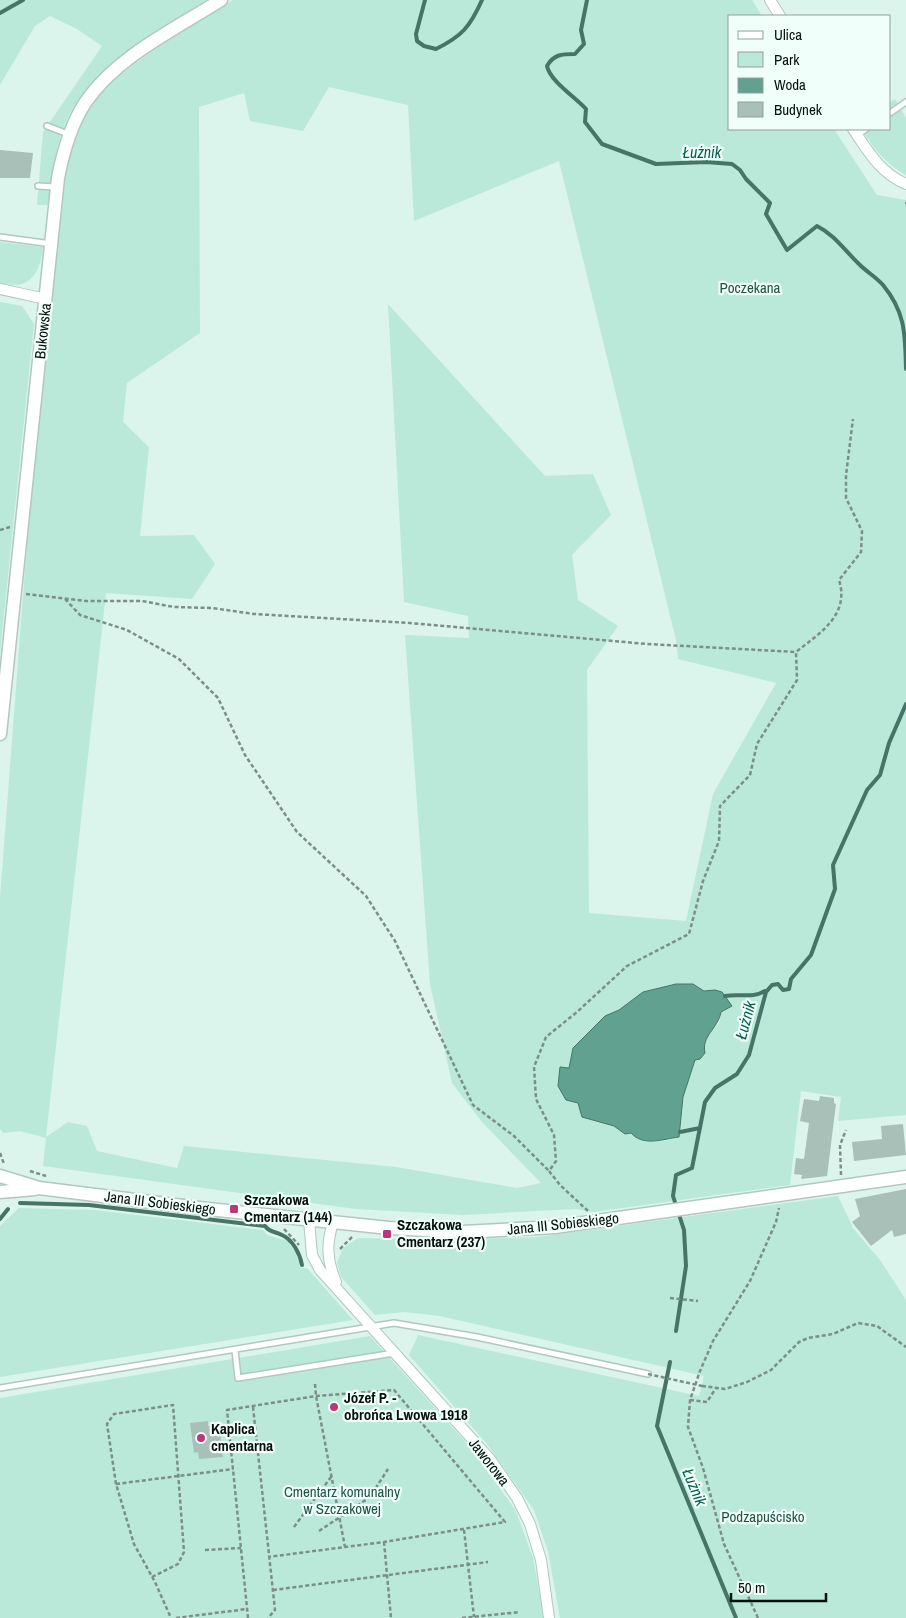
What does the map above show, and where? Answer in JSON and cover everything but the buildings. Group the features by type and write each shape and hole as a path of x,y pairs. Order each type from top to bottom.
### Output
{"street":[{"name":"Bukowska","path":"0,734 57,188 62,160 70,134 85,104 109,76 149,46 220,0"},
{"path":"770,0 779,15"},
{"path":"859,131 870,156 885,172 906,184"},
{"path":"0,289 46,299"},
{"path":"4,1171 40,1188"},
{"name":"Jana III Sobieskiego","path":"40,1188 309,1220 463,1232 555,1227 906,1178"},
{"path":"0,1192 40,1188"},
{"name":"Jaworowa","path":"309,1220 312,1255 320,1270 490,1459 517,1498 530,1524 541,1560 549,1618"},
{"name":"Jaworowa","path":"333,1222 327,1249 328,1265 338,1288"}],"lane":[{"path":"891,112 906,102"},
{"path":"48,126 70,134"},
{"path":"38,186 57,188"},
{"path":"0,237 52,244"},
{"path":"0,1388 394,1323 467,1335 648,1374"},
{"path":"235,1350 238,1378 395,1353"}],"path":[{"path":"15,592 64,598 142,601 174,607 212,608 254,614 410,623 647,644 796,652 832,622 843,594 839,580 861,552 862,531 846,498 846,475 853,420"},
{"path":"64,598 80,615 127,630 179,659 218,698 245,755 297,832 366,896 395,941 473,1105 514,1136 549,1171 560,1185 593,1215"},
{"path":"549,1171 556,1161 554,1136 536,1099 534,1067 546,1036 577,1012 627,966 689,934 704,882 719,841 720,806 750,775 757,744 797,680 796,652"},
{"path":"842,1186 840,1145 846,1130"},
{"path":"0,1153 4,1171"},
{"path":"22,1169 53,1178"},
{"path":"758,1618 724,1544 703,1468 688,1427 690,1400 713,1341 750,1281 776,1222 779,1195"},
{"path":"670,1298 698,1301"},
{"path":"648,1374 702,1386 730,1388 771,1370 799,1342 808,1338 833,1334 858,1323 877,1326 906,1347"},
{"path":"315,1384 331,1477 346,1547"},
{"path":"690,1400 707,1402 716,1388"},
{"path":"248,1618 227,1410 316,1396 394,1390 505,1522 384,1542 268,1557"},
{"path":"152,1577 178,1564 184,1552 173,1405 114,1414 107,1424 116,1484 134,1544 171,1618"},
{"path":"253,1407 275,1610 268,1618"},
{"path":"116,1484 233,1469"},
{"path":"319,1531 370,1497 388,1470"},
{"path":"294,1527 331,1477"},
{"path":"464,1530 474,1617"},
{"path":"384,1542 391,1618"},
{"path":"205,1550 241,1548"},
{"path":"273,1590 488,1562"},
{"path":"176,1618 247,1609"},
{"path":"462,1618 520,1612"}],"green space":[{"path":"0,0 206,0 144,39 105,70 88,87 74,107 63,129 57,147 49,205 37,205 43,132 102,46 77,29 50,16 35,26 0,85"},
{"name":"Poczekana","path":"233,0 752,0 761,15 728,15 728,130 835,130 877,195 906,200 906,1115 838,1121 841,1097 801,1091 790,1185 594,1212 576,1209 463,1215 356,1209 43,1166 46,1138 20,1131 3,1133 0,1129 0,898 30,504 65,176 81,124 102,92 136,63 176,35","holes":["329,87 408,105 414,221 559,161 676,640 678,659 776,683 713,794 686,921 589,913 587,670 618,626 578,600 572,555 611,515 593,474 545,476 388,304 404,602 468,616 469,638 405,635 430,984 452,1083 482,1122 541,1183 517,1188 396,1167 184,1146 177,1168 97,1151 87,1126 68,1122 46,1137 106,593 192,599 215,564 194,535 140,536 149,447 123,422 127,383 200,333 199,107 244,93 250,121 303,131","676,984 693,984 704,991 715,990 731,1006 721,1012 719,1023 705,1039 700,1059 695,1060 683,1097 679,1137 649,1141 631,1133 625,1134 614,1126 582,1117 578,1103 560,1067 569,1068 573,1048 605,1016 619,1010 643,992"]},
{"path":"895,99 906,118 906,175 886,161 862,130 891,130 891,101"},
{"path":"0,242 43,247 42,257 32,278 19,285 0,283"},
{"path":"0,302 22,306 34,324 0,653"},
{"name":"Podzapuścisko","path":"838,1196 853,1228 880,1260 906,1300 906,1618 560,1618 548,1551 534,1510 487,1444 409,1355 418,1335 699,1396 704,1376 440,1316 404,1312 375,1315 341,1277 337,1263 343,1248 358,1238 443,1240 537,1237"},
{"path":"19,1208 95,1210 263,1230 267,1235 288,1241 296,1254 301,1268 307,1268 353,1320 0,1377 0,1226"},
{"name":"Cmentarz komunalny w Szczakowej","path":"370,1336 470,1447 516,1511 533,1558 544,1618 0,1618 0,1398"}],"water":[{"path":"676,984 693,984 704,991 715,990 722,992 732,1006 721,1012 717,1023 705,1042 705,1053 700,1059 695,1060 683,1097 679,1137 654,1141 642,1140 631,1133 625,1134 614,1126 582,1117 578,1103 566,1100 558,1086 560,1067 569,1068 573,1048 605,1016 619,1010 643,992"}],"waterway":[{"path":"0,13 23,0"},
{"name":"Łużnik","path":"425,0 416,34 417,41 424,46 436,49 452,40 464,30 482,0"},
{"name":"Łużnik","path":"587,0 581,30 584,44 575,54 559,56 552,59 547,66 549,72 558,83 586,109 585,122 602,144 656,164 706,162 732,164 740,170 746,179 770,203 766,214 787,250 817,226 829,234 880,282 891,295 903,325 906,369"},
{"name":"Łużnik","path":"676,1331 686,1266 684,1230 673,1196 676,1175 692,1168 705,1102 715,1088 737,1074 749,1055 766,992 772,985 778,984 783,990 789,989 791,979 811,955 835,889 833,865 867,790 880,775 889,743 906,704"},
{"path":"725,996 755,995 765,991"},
{"path":"680,1132 700,1128"},
{"path":"20,1203 89,1205 265,1226 269,1230 286,1237 293,1244 300,1256 302,1265"},
{"path":"0,1219 8,1209"},
{"name":"Łużnik","path":"670,1362 657,1426 736,1618"}],"place":[{"name":"Szczakowa Cmentarz (144)","path":"234,1209"},
{"name":"Szczakowa Cmentarz (237)","path":"387,1234"},
{"name":"Józef P. - obrońca Lwowa 1918","path":"334,1407"},
{"name":"Kaplica cmentarna","path":"201,1438"}]}
